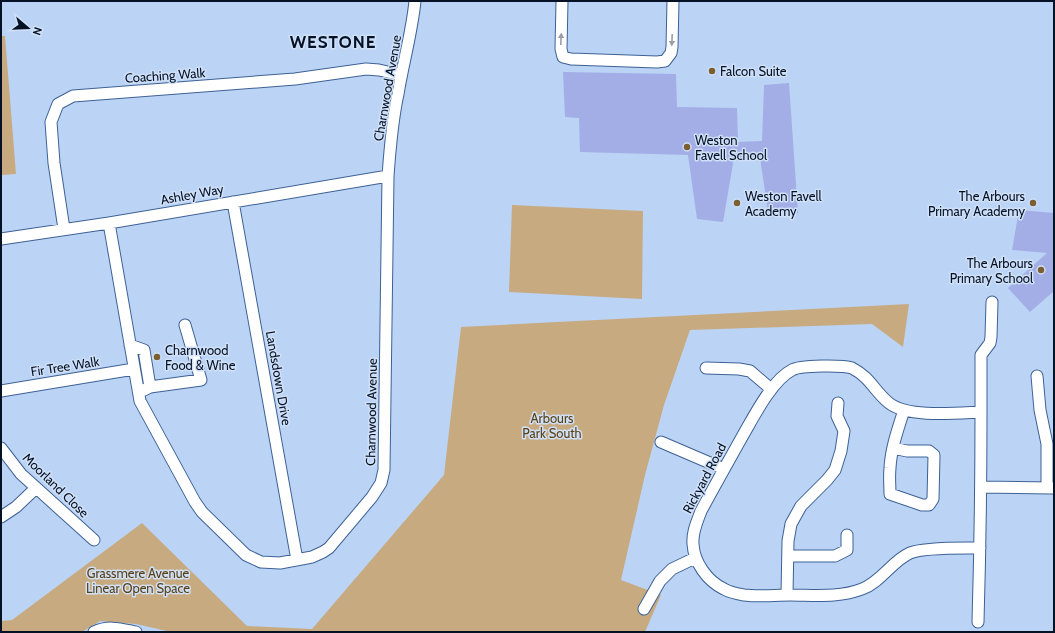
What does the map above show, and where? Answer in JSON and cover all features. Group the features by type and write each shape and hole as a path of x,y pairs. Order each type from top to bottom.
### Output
{"street":[{"name":"Charnwood Avenue","path":"109,223 140,401 191,496 202,512 246,555 251,558 267,563 280,563 317,555 323,552 335,541 377,490 384,470 388,176 392,127 416,1"},
{"path":"562,1 561,49 563,57 571,59 657,62 665,61 671,53 673,1"},
{"name":"Coaching Walk","path":"64,229 54,163 51,122 58,104 73,96 295,79 366,69 379,70 401,75"},
{"name":"Ashley Way","path":"1,239 109,223 388,176"},
{"name":"Landsdown Drive","path":"233,202 297,560"},
{"path":"978,622 981,487 981,355 990,343 992,302"},
{"path":"138,393 150,387 201,380 185,325"},
{"path":"130,345 144,350 150,387"},
{"name":"Rickyard Road","path":"980,548 911,552 897,561 875,582 864,589 849,594 745,595 724,590 705,575 695,558 692,543 701,511 724,469 771,389 792,369 824,366 850,368 865,376 890,403 904,410 915,412 981,412"},
{"path":"706,368 739,369 750,371 771,389"},
{"name":"Fir Tree Walk","path":"1,391 134,369"},
{"path":"981,487 1050,488 1047,444 1040,410 1037,376"},
{"path":"787,595 788,541 791,524 801,506 828,480 835,470 841,451 844,431 837,416 838,403"},
{"path":"893,448 907,451 929,451 934,455 933,499 929,505 922,505 890,494 890,467 893,448 904,410"},
{"path":"661,442 724,469"},
{"name":"Moorland Close","path":"1,448 21,474 94,540"},
{"path":"1,517 16,507 36,488"},
{"path":"788,556 835,556 847,550 847,535"},
{"path":"644,609 660,581 672,569 695,558"},
{"path":"94,632 102,629 116,628 136,632"}],"green space":[{"path":"1,36 5,36 16,174 1,175"},
{"path":"512,205 643,211 642,299 509,292"},
{"name":"Arbours Park South","path":"909,304 903,347 872,324 690,330 664,405 645,475 621,580 661,595 645,632 171,632 136,624 100,621 82,632 1,632 1,621 12,620 142,523 247,626 312,629 444,475 461,327"}],"building":[{"name":"Weston Favell School","path":"563,72 676,74 677,107 737,108 738,142 762,141 764,85 789,83 798,213 769,218 760,158 734,158 723,222 697,219 688,155 580,152 579,118 565,117"},
{"name":"The Arbours Primary School","path":"1019,210 1054,213 1054,291 1030,312 1008,288 1047,253 1012,250"}],"place":[{"name":"Falcon Suite","path":"712,71"},
{"name":"Weston Favell School","path":"687,147"},
{"name":"Weston Favell Academy","path":"737,203"},
{"name":"The Arbours Primary Academy","path":"1033,203"},
{"name":"The Arbours Primary School","path":"1041,270"},
{"name":"Charnwood Food & Wine","path":"157,357"}],"district":[{"name":"WESTONE","path":"333,42"}],"park label":[{"name":"Grassmere Avenue Linear Open Space","path":"138,580"}]}
